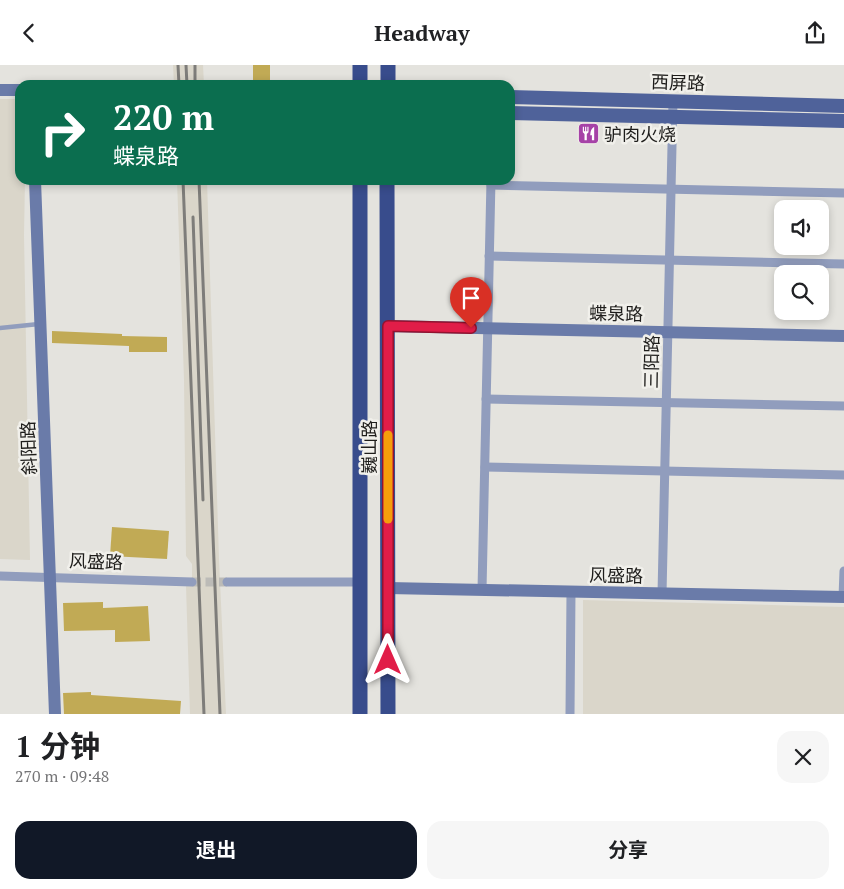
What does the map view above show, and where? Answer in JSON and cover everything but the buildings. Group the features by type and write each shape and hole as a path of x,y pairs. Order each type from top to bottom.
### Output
{"highway":[{"path":"360,65 360,80"},
{"path":"388,65 388,80"},
{"name":"巍山路","path":"360,185 360,714"},
{"name":"巍山路","path":"387,185 388,714"},
{"path":"360,582 388,588"}],"main road":[{"name":"西屏路","path":"515,97 844,105"},
{"name":"西屏路","path":"515,113 844,121"}],"street":[{"name":"三阳路","path":"662,593 673,101"},
{"path":"515,184 844,193"},
{"name":"斜阳路","path":"36,185 55,714"},
{"path":"482,590 491,185"},
{"path":"489,256 844,264"},
{"name":"蝶泉路","path":"388,326 844,336"},
{"path":"486,399 844,407"},
{"path":"485,467 844,475"},
{"path":"844,571 844,597"},
{"name":"风盛路","path":"0,576 192,582"},
{"path":"227,582 360,582"},
{"name":"风盛路","path":"388,588 844,597"},
{"path":"570,714 571,592"}],"lane":[{"path":"0,83 11,90"},
{"path":"0,328 41,324"}],"shaded area":[{"path":"173,65 203,65 204,80 174,80"},
{"path":"0,99 15,99 15,185 25,185 24,235 30,560 0,559"},
{"path":"177,185 207,185 226,714 190,714 186,586 192,577 192,564 186,556 184,379"},
{"path":"583,600 844,607 844,714 583,714"}],"tunnel":[{"path":"192,582 227,582"}],"railway":[{"path":"178,65 179,80"},
{"path":"186,65 187,80"},
{"path":"195,65 195,80"},
{"path":"183,185 204,714"},
{"path":"199,185 220,714"},
{"path":"193,217 203,500"}],"slow traffic":[{"path":"388,435 388,519"}],"place":[{"name":"驴肉火烧","path":"588,134"}],"route":[{"path":"388,660 388,326 471,328"}]}
